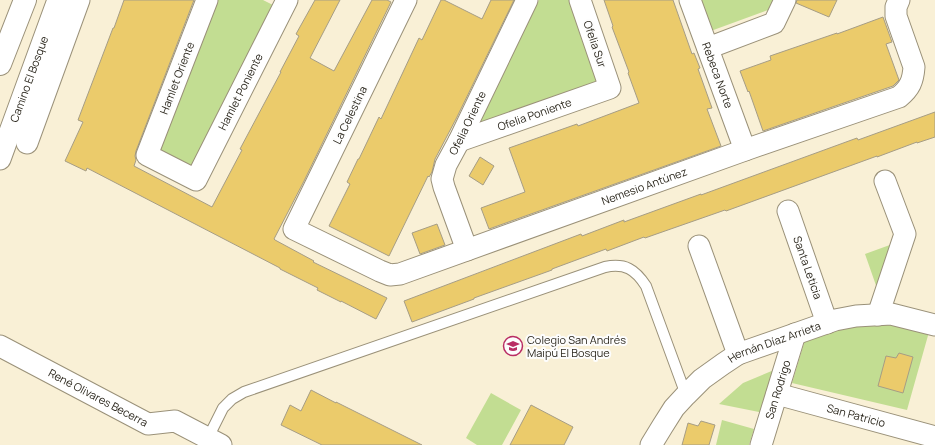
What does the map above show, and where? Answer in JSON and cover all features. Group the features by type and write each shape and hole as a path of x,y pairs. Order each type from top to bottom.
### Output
{"street":[{"path":"0,64 25,0"},
{"name":"Camino El Bosque","path":"0,159 58,0"},
{"name":"Camino El Bosque","path":"27,144 79,0"},
{"name":"Hamlet Oriente","path":"196,180 147,155 207,0"},
{"name":"La Celestina","path":"294,229 406,0"},
{"name":"Ofelia Oriente","path":"466,250 442,178 446,165 527,0"},
{"name":"Ofelia Sur","path":"580,0 610,88"},
{"name":"Rebeca Norte","path":"690,0 744,150"},
{"path":"708,48 774,23 785,0"},
{"name":"Nemesio Antúnez","path":"294,229 380,272 400,274 744,150 899,97 907,91 914,75 914,67 896,16 896,8 899,0"},
{"name":"Hamlet Poniente","path":"196,180 283,1"},
{"name":"Ofelia Poniente","path":"459,141 610,88"},
{"path":"878,314 906,234 885,181"},
{"name":"Santa Leticia","path":"788,211 827,323"},
{"path":"699,246 738,354"},
{"name":"Hernán Díaz Arrieta","path":"651,445 674,408 686,394 702,379 738,354 844,318 891,314 935,325"},
{"name":"San Rodrigo","path":"761,445 795,334"},
{"name":"René Olivares Becerra","path":"0,346 148,424 175,421 214,441"},
{"name":"San Patricio","path":"777,394 935,436"}],"lane":[{"path":"214,441 223,408 232,399 244,392 613,265 623,266 632,270 640,277 646,286 686,394"}],"green space":[{"path":"218,0 263,0 275,6 192,168 157,151"},
{"path":"539,0 575,0 602,81 476,125"},
{"path":"696,0 773,0 768,10 708,32"},
{"path":"898,242 879,294 865,254"},
{"path":"892,322 929,332 907,410 792,383 805,340 851,325"},
{"path":"774,370 764,413 719,404 743,383"},
{"path":"491,393 521,410 502,445 477,445 466,438"},
{"path":"722,420 754,429 749,445 716,445"}],"building":[{"path":"124,0 194,0 136,151 134,166 212,207 242,150 240,149 299,36 296,34 315,0 340,0 310,58 334,71 372,0 387,0 391,2 304,181 274,239 314,261 313,262 387,298 376,319 317,290 318,288 87,168 86,171 65,161 83,122 78,120"},
{"path":"441,0 444,0 482,19 491,0 514,0 435,159 432,172 429,177 428,176 389,256 329,226 350,184 347,182 358,159 379,117 381,119 419,38 422,40"},
{"path":"604,0 673,0 692,54 694,53 700,68 698,69 712,108 707,109 721,146 489,229 481,208 525,192 509,148 577,124 578,126 639,103"},
{"path":"797,0 837,0 829,17 796,3"},
{"path":"883,17 892,42 886,44 899,80 893,86 763,131 749,91 748,92 740,71 771,60 770,56"},
{"path":"935,112 935,137 877,156 726,211 725,210 645,238 644,237 607,251 606,249 412,322 404,301 581,234 582,236 624,220 624,222 857,138 858,140"},
{"path":"480,157 494,166 483,185 469,176"},
{"path":"437,224 445,245 420,254 412,233"},
{"path":"899,353 913,357 903,393 878,386 886,356 896,358"},
{"path":"311,390 422,445 322,445 281,425 290,405 301,411"},
{"path":"531,405 573,427 564,445 510,445"},
{"path":"701,421 715,425 709,445 682,445 688,423 698,426"}],"place":[{"name":"Colegio San Andrés Maipú El Bosque","path":"513,346"}]}
